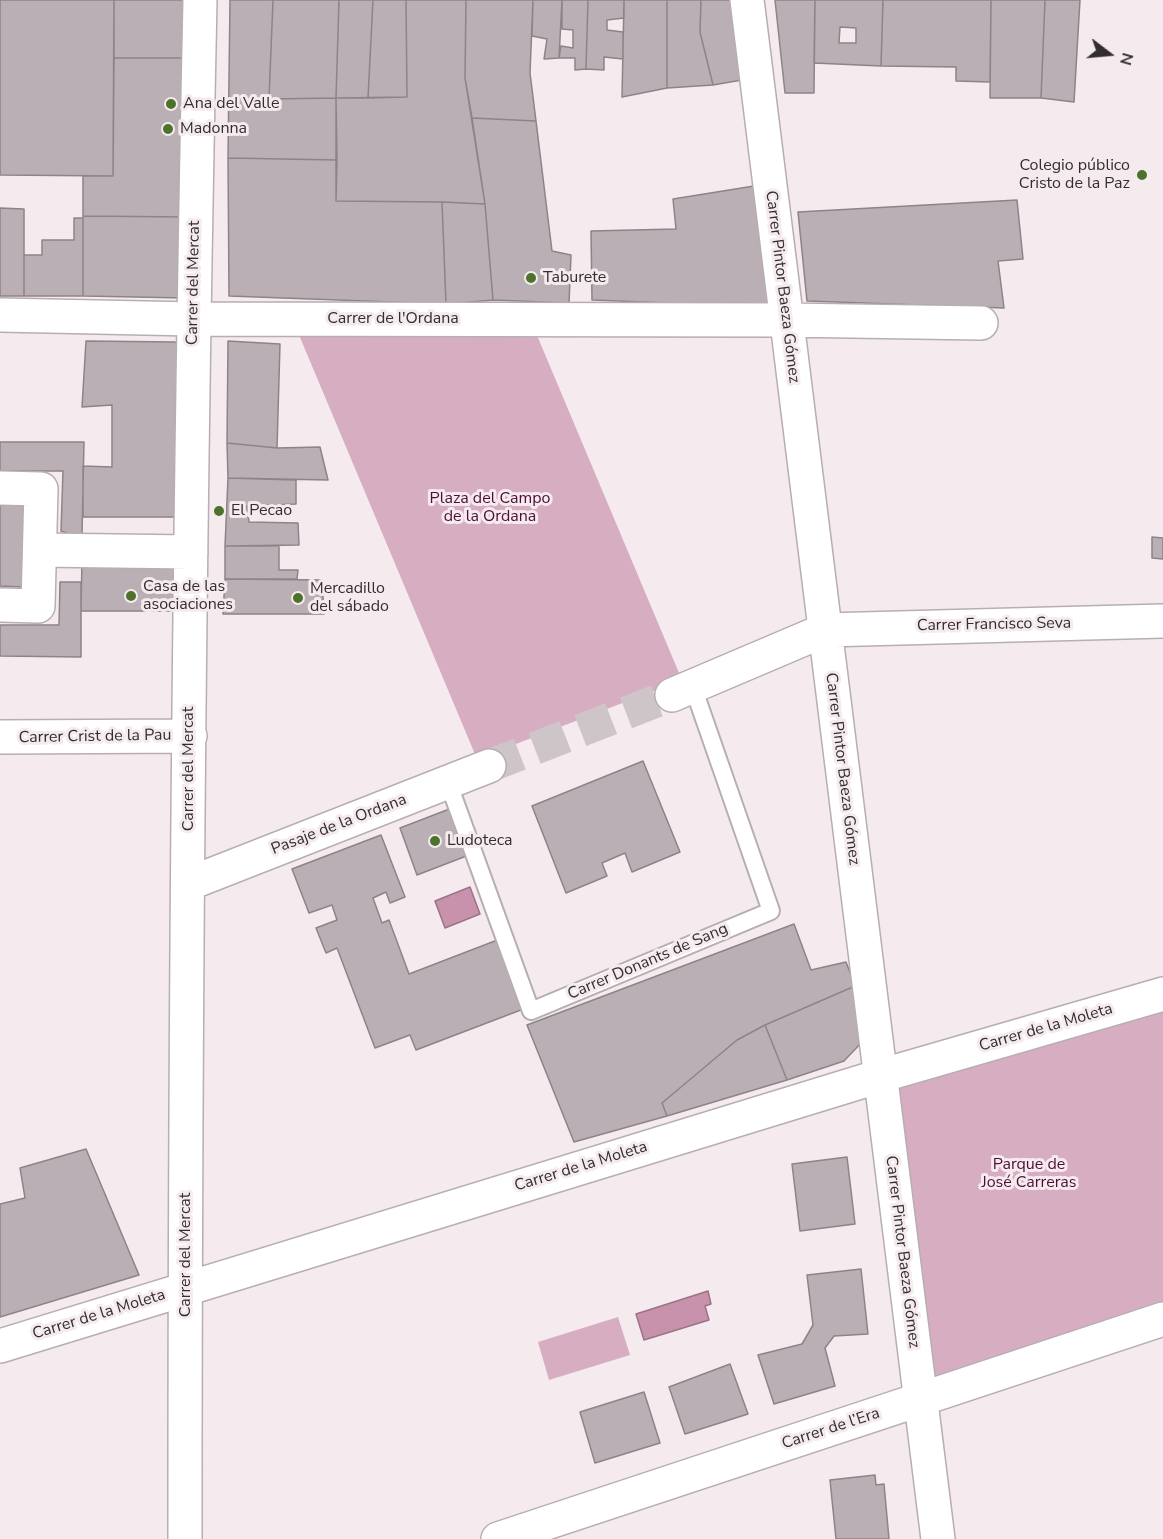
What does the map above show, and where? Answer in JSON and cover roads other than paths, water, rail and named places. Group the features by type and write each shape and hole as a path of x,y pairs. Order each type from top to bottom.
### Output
{"street":[{"name":"Carrer del Mercat","path":"185,1539 193,319 200,0"},
{"name":"Carrer Pintor Baeza Gómez","path":"747,0 938,1539"},
{"name":"Carrer de l'Ordana","path":"0,315 193,319 786,320 981,323"},
{"path":"0,488 41,489 38,606 0,605"},
{"path":"40,550 191,552"},
{"name":"Carrer Francisco Seva","path":"825,630 1163,621"},
{"path":"682,691 825,630"},
{"name":"Carrer Crist de la Pau","path":"0,737 190,736"},
{"name":"Pasaje de la Ordana","path":"188,884 489,766"},
{"name":"Carrer de la Moleta","path":"0,1346 880,1076 1163,994"},
{"name":"Carrer de l’Era","path":"498,1539 1163,1319"}],"lane":[{"name":"Carrer Donants de Sang","path":"448,782 531,1011 771,911 682,691"}],"tunnel":[{"path":"489,766 672,695"}],"place":[{"name":"Ana del Valle","path":"171,104"},
{"name":"Madonna","path":"168,129"},
{"name":"Colegio público Cristo de la Paz","path":"1142,175"},
{"name":"Taburete","path":"531,278"},
{"name":"El Pecao","path":"219,511"},
{"name":"Casa de las asociaciones","path":"131,596"},
{"name":"Mercadillo del sábado","path":"298,598"},
{"name":"Ludoteca","path":"435,841"}],"park label":[{"name":"Plaza del Campo de la Ordana","path":"490,508"},
{"name":"Parque de José Carreras","path":"1029,1174"}]}
